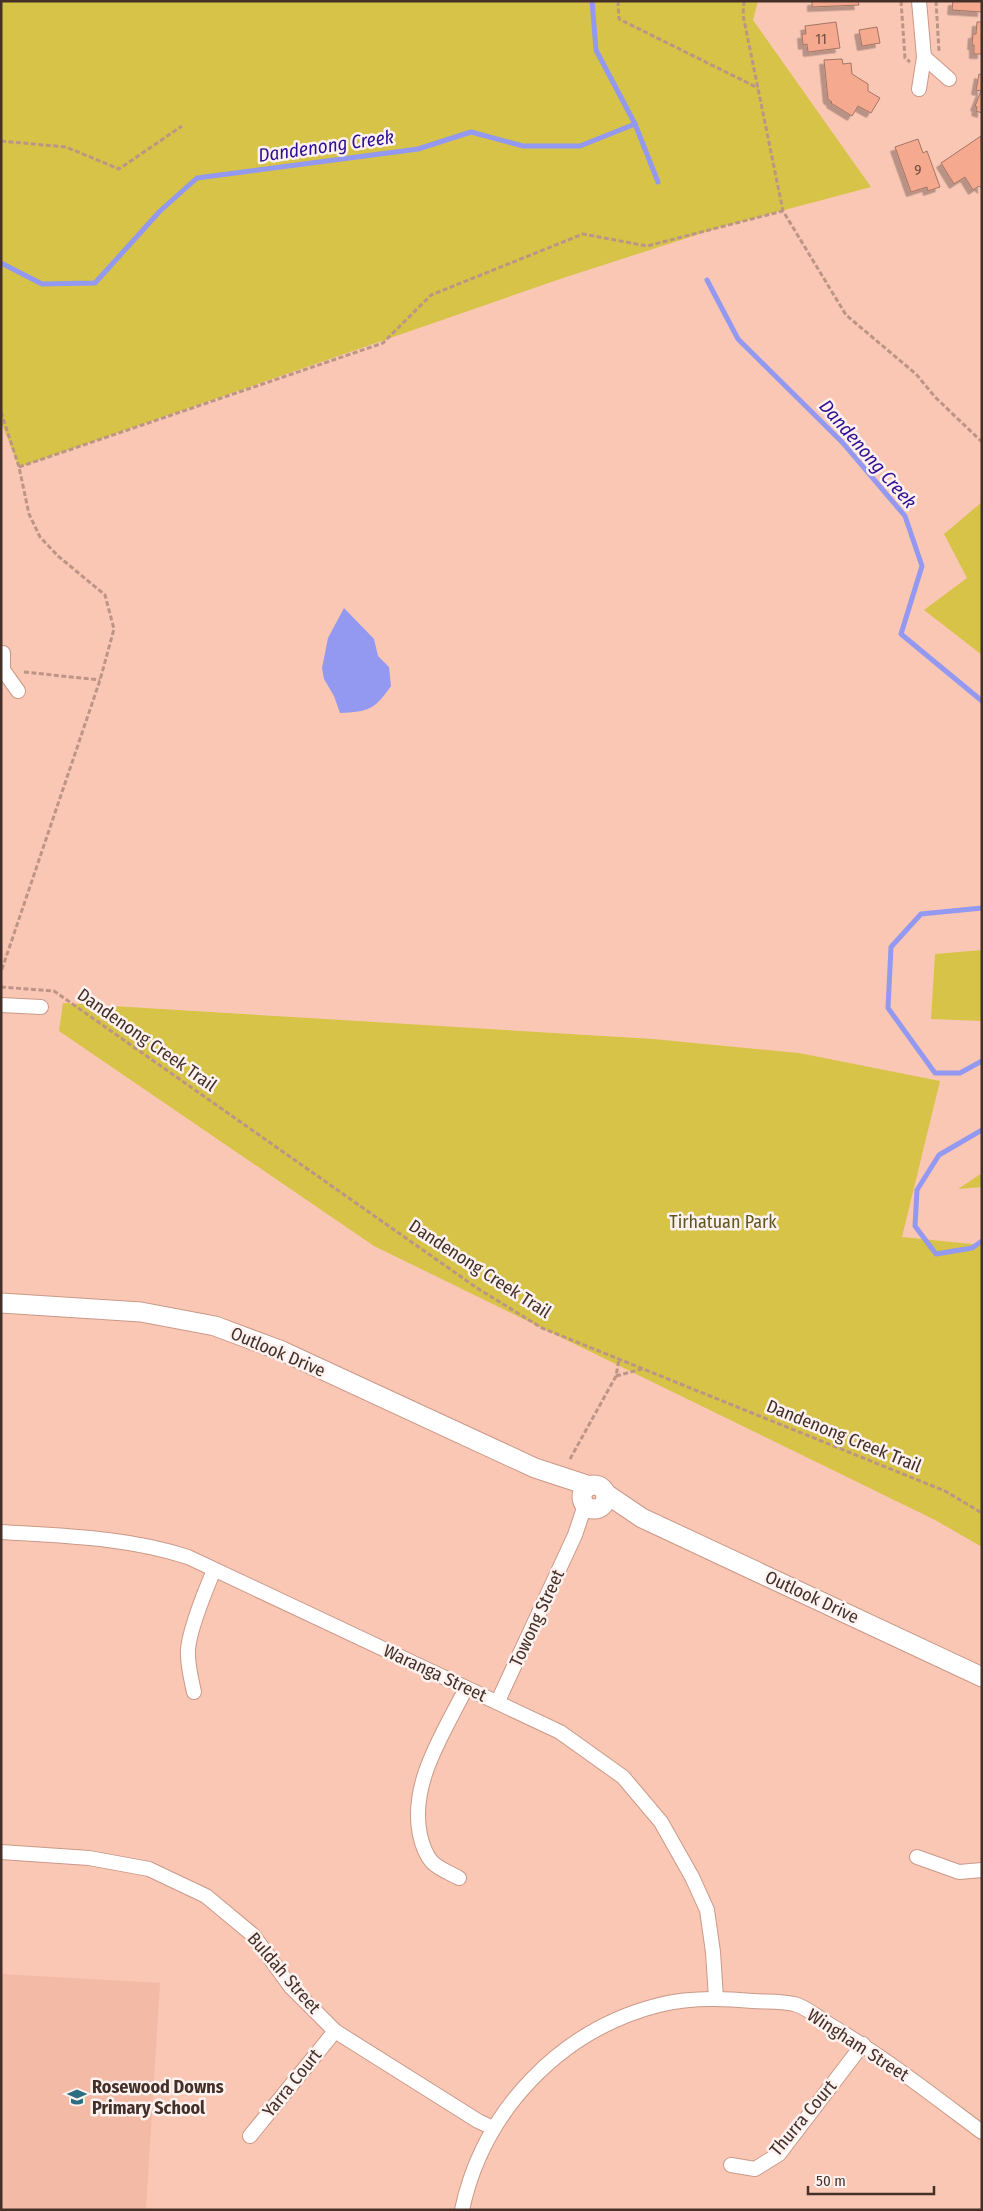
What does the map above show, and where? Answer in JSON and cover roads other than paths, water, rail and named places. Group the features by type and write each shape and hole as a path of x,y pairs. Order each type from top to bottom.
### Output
{"street":[{"path":"919,1 925,57 919,89"},
{"path":"925,57 949,79"},
{"path":"3,653 2,670 18,691"},
{"path":"1,1005 40,1007"},
{"name":"Outlook Drive","path":"1,1303 141,1312 215,1326 282,1351 535,1468 593,1501 642,1518 982,1677"},
{"name":"Towong Street","path":"498,1701 575,1535 593,1501"},
{"name":"Waranga Street","path":"1,1532 112,1540 142,1544 188,1556 214,1570 466,1688 498,1701 560,1732 624,1777 661,1822 692,1877 707,1910 713,1952 716,1998"},
{"path":"194,1692 189,1669 188,1648 205,1592 214,1570"},
{"path":"459,1878 432,1862 421,1842 417,1822 422,1782 427,1766 466,1688"},
{"name":"Buldah Street","path":"1,1852 89,1858 149,1869 206,1896 253,1935 291,1987 335,2031 478,2121 493,2128"},
{"path":"917,1857 959,1872 982,1870"},
{"name":"Wingham Street","path":"462,2210 472,2173 493,2128 515,2097 546,2064 593,2031 625,2016 660,2005 716,1998 796,2004 863,2044 982,2132"},
{"name":"Yarra Court","path":"250,2136 335,2031"},
{"name":"Thurra Court","path":"731,2164 755,2169 779,2154 863,2044"}],"water":[{"path":"344,608 374,639 378,656 389,667 391,686 380,700 370,708 358,712 340,713 334,696 324,679 322,668 328,638"}],"waterway":[{"path":"592,1 596,50 635,124"},
{"name":"Dandenong Creek","path":"1,263 42,284 95,283 160,211 197,178 418,149 471,132 523,146 580,146 635,124 658,182"},
{"name":"Dandenong Creek","path":"707,280 738,339 842,442 905,516 922,566 901,634 982,701"},
{"name":"Dandenong Creek","path":"982,908 921,914 891,947 888,1008 935,1073 960,1073 982,1061"},
{"name":"Dandenong Creek","path":"982,1130 939,1155 917,1190 915,1226 936,1254 972,1248 982,1241"}],"place":[{"name":"Rosewood Downs Primary School","path":"77,2097"}],"park label":[{"name":"Tirhatuan Park","path":"723,1222"}]}
